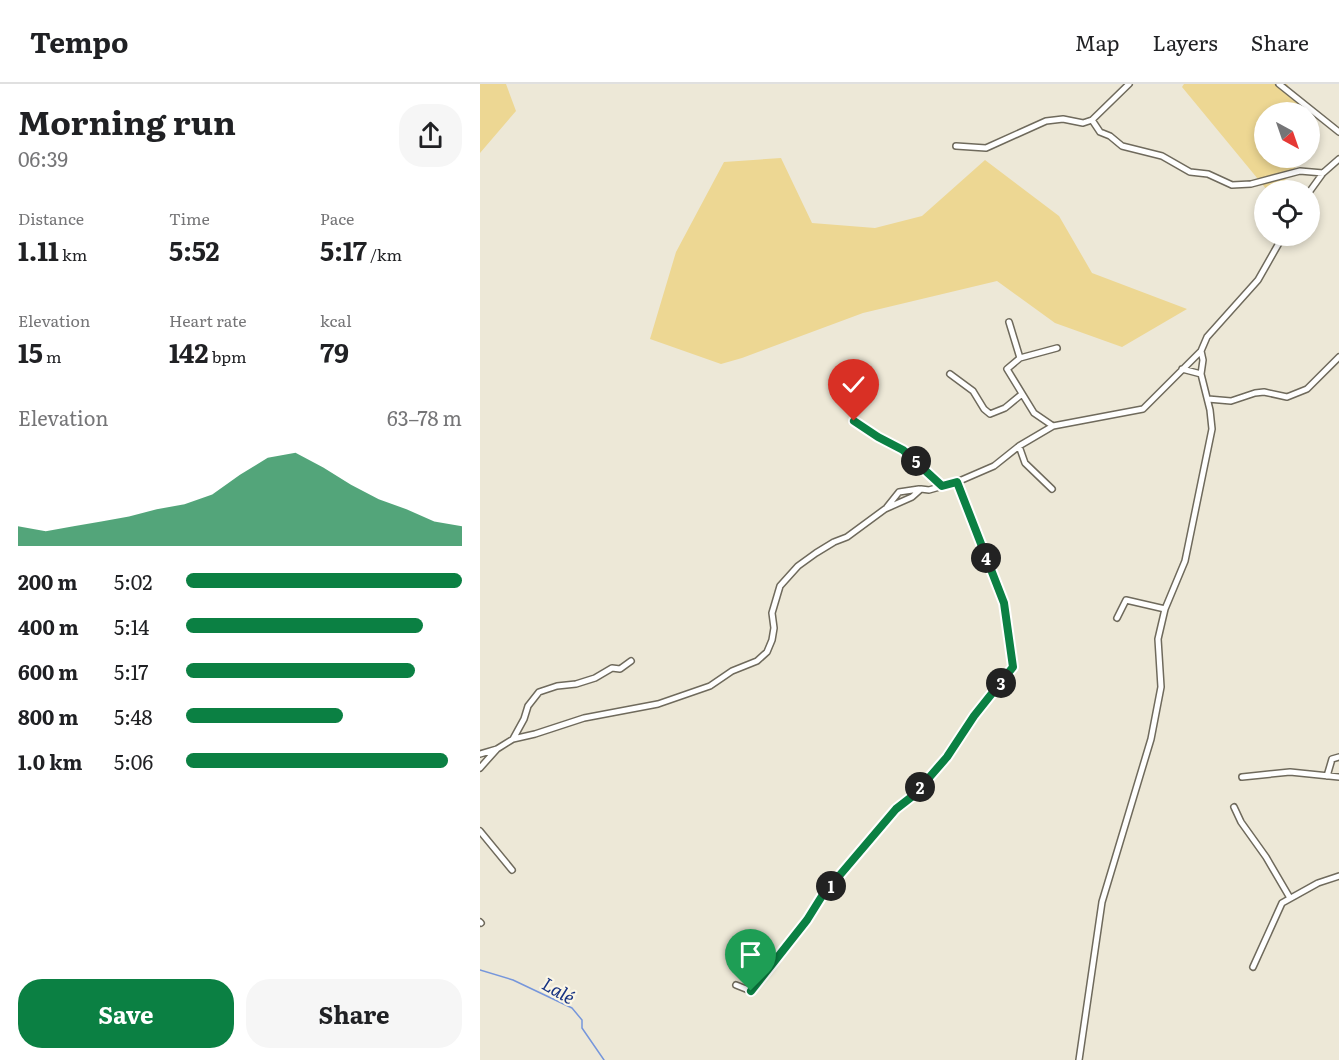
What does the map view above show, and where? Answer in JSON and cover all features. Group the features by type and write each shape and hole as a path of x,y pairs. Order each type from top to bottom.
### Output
{"street":[{"path":"956,146 986,147 1046,121 1063,119 1083,123 1092,120 1129,84"},
{"path":"1279,84 1339,132"},
{"path":"1092,120 1100,132 1110,136 1122,146 1162,156 1190,172 1208,174 1232,185 1251,184 1300,171 1323,173"},
{"path":"1318,180 1339,159"},
{"path":"885,510 899,492 929,490 957,482 994,466 1019,446 1053,426 1143,409 1201,351 1207,337 1258,280 1277,246"},
{"path":"1009,322 1020,358"},
{"path":"1053,426 1034,413 1006,369 1020,358 1057,348"},
{"path":"1079,1060 1102,902 1151,739 1161,687 1158,639 1165,609 1185,561 1212,429 1208,399 1201,374 1203,360 1201,351"},
{"path":"1208,399 1231,401 1264,392 1287,397 1307,389 1339,357"},
{"path":"1182,369 1201,374"},
{"path":"950,374 973,391 984,409 990,414 1005,408 1022,394"},
{"path":"854,421 903,450 942,486"},
{"path":"1019,446 1024,463 1052,489"},
{"path":"736,985 751,991 807,920 822,896 896,809 914,795 947,757 974,716 1013,667 1004,603 957,482"},
{"path":"480,754 513,739 584,718 658,704 710,686 732,671 757,661 767,652 772,640 774,628 772,613 780,586 798,566 921,489"},
{"path":"1117,618 1126,600 1165,609"},
{"path":"513,739 528,706 539,692 595,678 612,668 620,669 631,661"},
{"path":"480,768 497,748"},
{"path":"1327,776 1332,759 1339,757"},
{"path":"1242,777 1290,772 1339,777"},
{"path":"1234,807 1241,822 1266,857 1290,898"},
{"path":"480,831 512,870"},
{"path":"1253,968 1281,903 1318,883 1339,876"}],"shaded area":[{"path":"480,84 506,84 516,111 480,153"},
{"path":"1184,84 1287,84 1298,102 1254,102 1254,168 1295,168 1285,180 1259,180 1182,87"},
{"path":"781,158 812,223 875,228 922,216 985,160 1059,216 1092,273 1187,309 1122,347 1055,323 997,281 863,313 721,364 650,339 676,252 724,162"}],"waterway":[{"name":"Lalé","path":"480,970 513,980 572,1008 582,1020 582,1028 604,1060"}],"route":[{"path":"751,991 807,920 822,896 896,809 914,795 947,757 974,716 1013,667 1004,603 957,482 942,486 903,450 854,421"}]}
